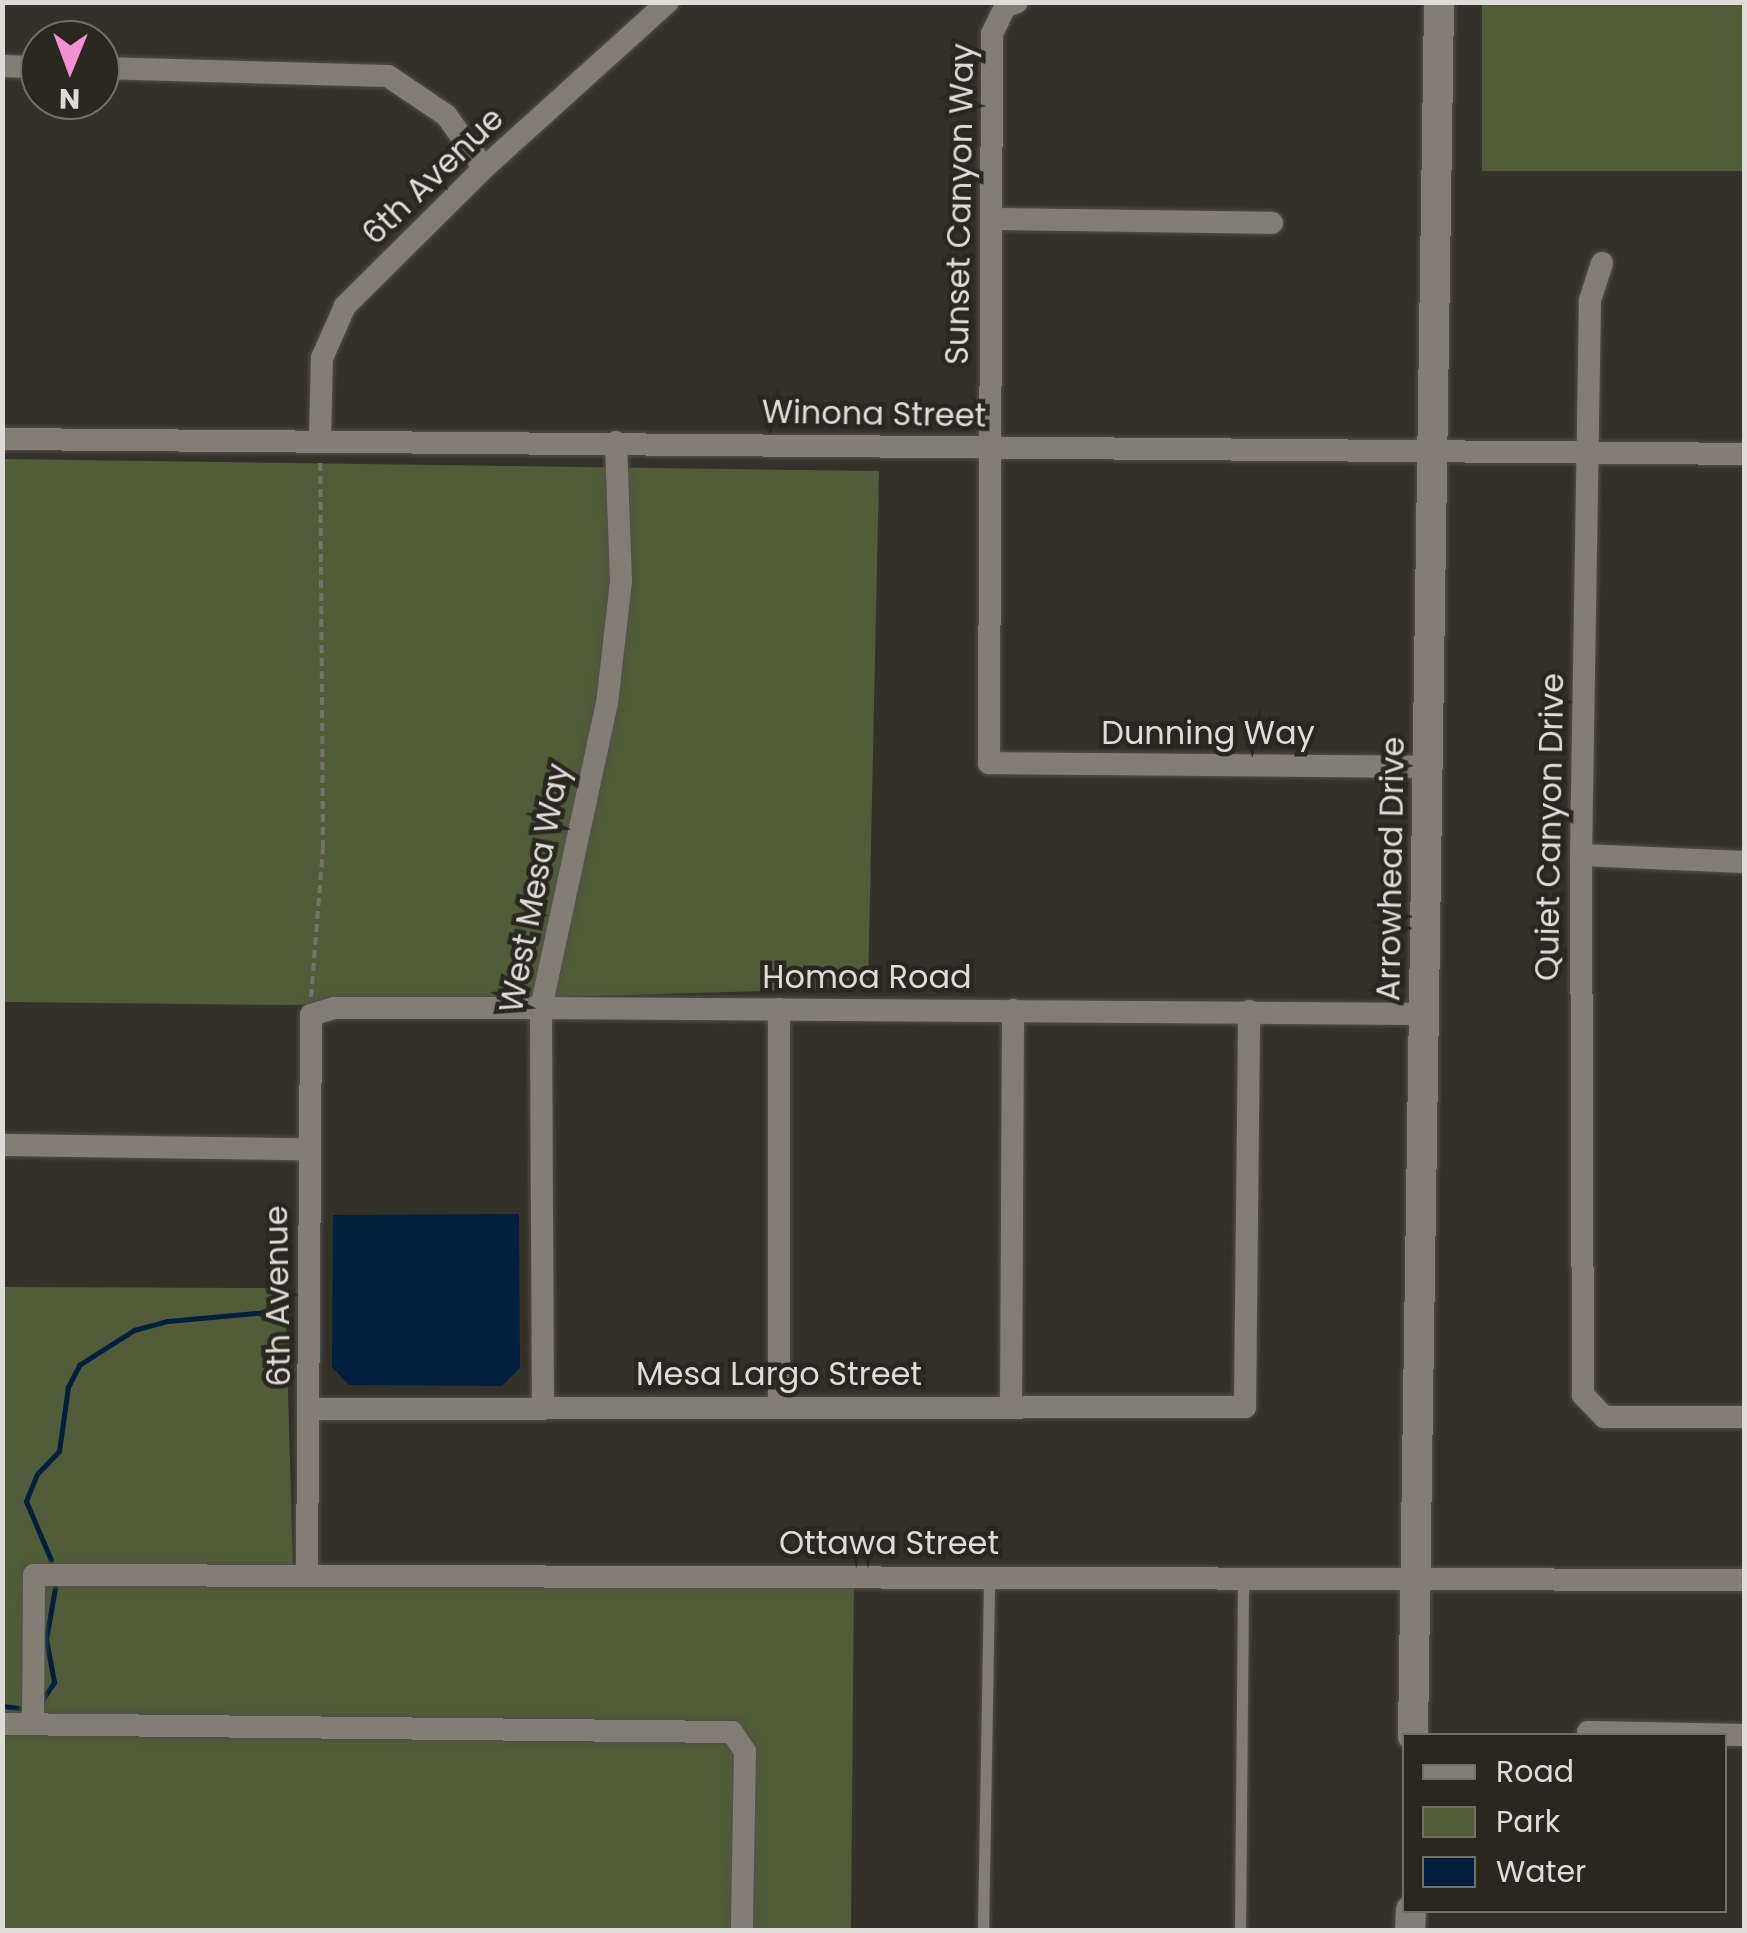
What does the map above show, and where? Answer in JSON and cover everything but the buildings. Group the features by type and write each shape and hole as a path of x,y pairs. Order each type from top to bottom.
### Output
{"main road":[{"name":"Arrowhead Drive","path":"1413,1733 1439,2"}],"street":[{"name":"6th Avenue","path":"320,438 322,358 345,306 484,168 668,2"},
{"name":"Sunset Canyon Way","path":"989,764 992,34 1011,5"},
{"path":"120,69 388,76 446,115 484,168"},
{"path":"991,219 1272,224"},
{"name":"Quiet Canyon Drive","path":"1602,262 1590,301 1581,855 1582,1394 1604,1416 1744,1417"},
{"name":"Winona Street","path":"2,440 320,438 989,449 1744,454"},
{"name":"West Mesa Way","path":"543,1408 541,1008 607,704 620,581 616,442"},
{"name":"Dunning Way","path":"989,764 1427,767"},
{"path":"1581,855 1744,862"},
{"name":"Homoa Road","path":"312,1015 334,1008 1249,1010 1424,1014"},
{"path":"779,1009 779,1404"},
{"path":"1011,1405 1013,1010"},
{"name":"Mesa Largo Street","path":"313,1408 779,1404 1246,1407 1249,1010"},
{"name":"6th Avenue","path":"307,1576 313,1408 307,1149 312,1015"},
{"path":"2,1146 307,1149"},
{"name":"Ottawa Street","path":"33,1724 34,1574 1744,1580"},
{"path":"2,1724 732,1732 745,1751 742,1930"},
{"path":"1588,1732 1640,1733"}],"lane":[{"path":"983,1930 989,1575"},
{"path":"1240,1930 1243,1576"}],"path":[{"path":"312,1015 312,918 323,848 320,438"}],"green space":[{"path":"1482,3 1744,3 1744,171 1482,171"},
{"path":"3,459 879,471 868,988 289,1005 3,1002"},
{"path":"3,1287 285,1288 293,1566 854,1574 851,1930 3,1930"}],"water":[{"path":"519,1214 520,1368 502,1386 349,1385 332,1367 333,1215"}],"waterway":[{"path":"51,1560 26,1501 37,1474 59,1451 68,1387 79,1365 134,1330 168,1321 288,1310"},
{"path":"40,1703 54,1682 46,1639 55,1588"},
{"path":"2,1706 19,1708"}]}
